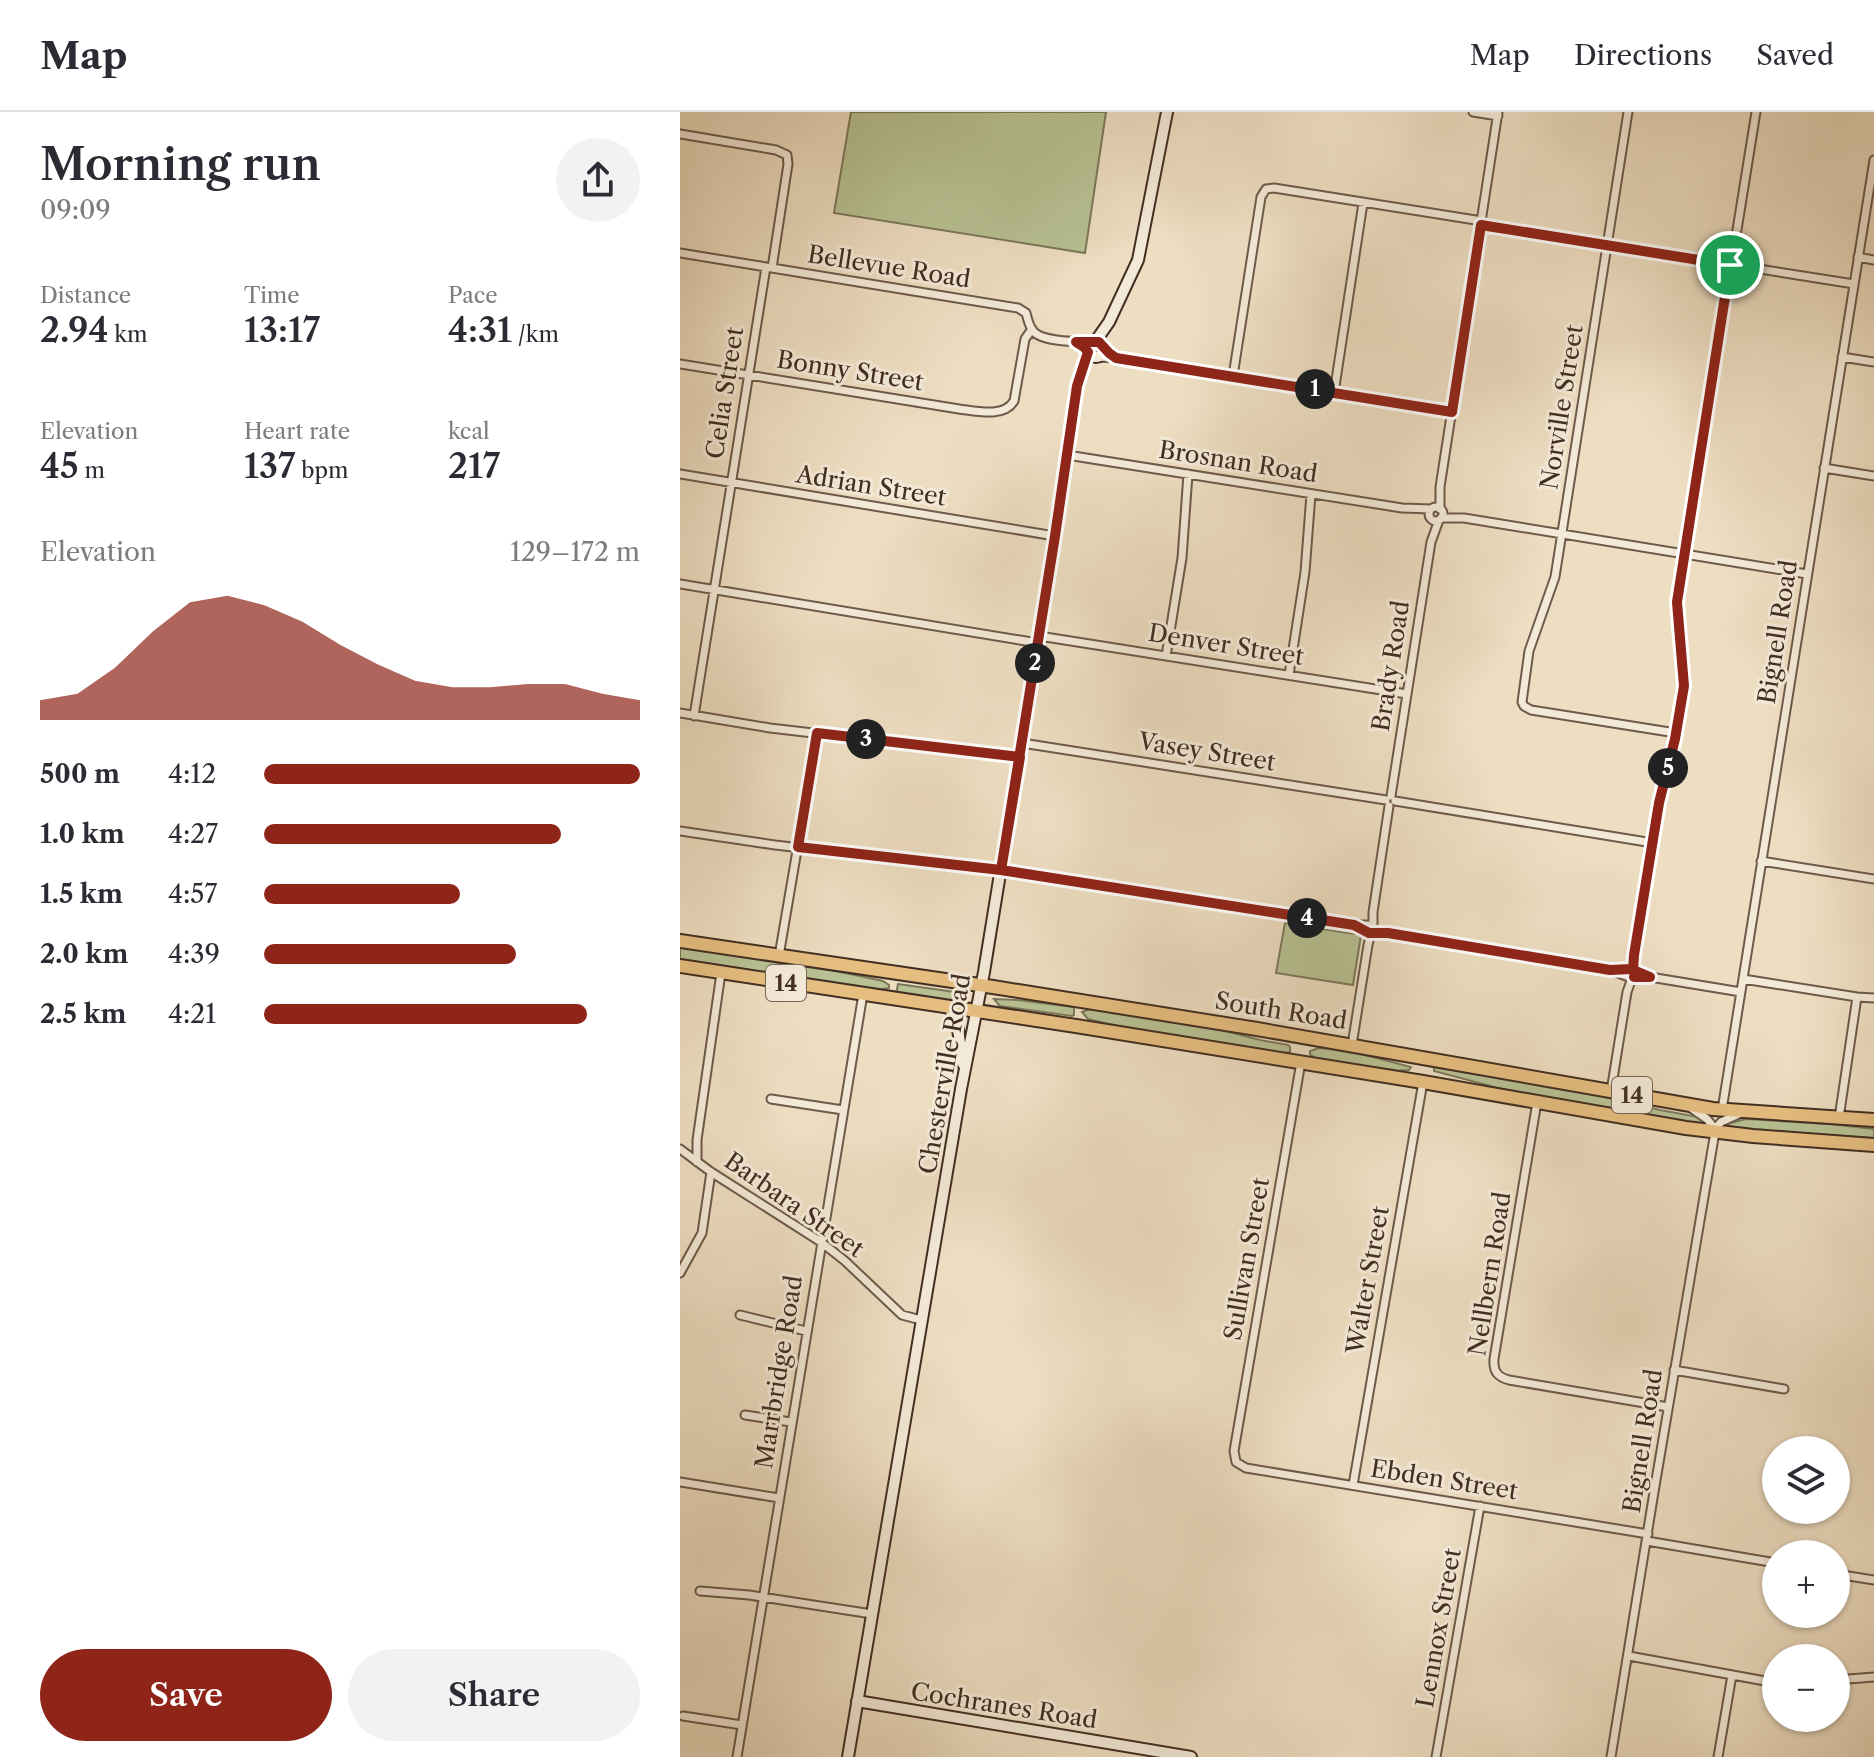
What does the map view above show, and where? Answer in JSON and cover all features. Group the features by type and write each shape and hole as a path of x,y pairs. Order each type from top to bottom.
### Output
{"highway":[{"name":"South Road","path":"680,941 1305,1037 1686,1105 1874,1120"},
{"name":"South Road","path":"680,966 1076,1026 1715,1131 1874,1145"},
{"path":"893,999 896,974"},
{"path":"1076,1026 1080,1001"},
{"path":"1301,1062 1305,1037"},
{"path":"1423,1082 1427,1058"}],"street":[{"name":"Chesterville Road","path":"848,1757 1020,757 1076,397 1138,260 1167,112"},
{"path":"1473,112 1498,114"},
{"name":"Norville Street","path":"1628,112 1553,586 1528,656 1521,698 1531,710 1676,733"},
{"path":"1611,1091 1659,803 1684,686 1676,608 1756,112"},
{"name":"Brady Road","path":"1352,1045 1498,114"},
{"name":"Celia Street","path":"680,134 776,150 787,155 789,161 748,375 694,716"},
{"name":"Bignell Road","path":"1722,1110 1874,160"},
{"path":"1233,376 1262,193 1266,189 1854,284"},
{"path":"1334,393 1363,203"},
{"name":"Bellevue Road","path":"680,253 1021,309 1026,313 1032,329 1040,336 1096,349"},
{"path":"1858,257 1874,260"},
{"name":"Bonny Street","path":"680,364 959,409 1003,411 1013,405 1025,339 1032,329"},
{"path":"1096,349 1116,358 1452,412"},
{"path":"1842,357 1874,362"},
{"name":"Brosnan Road","path":"1067,455 1807,574"},
{"path":"1824,468 1874,476"},
{"name":"Adrian Street","path":"680,474 1055,536"},
{"path":"1166,656 1182,558 1188,474"},
{"path":"1289,675 1304,581 1311,494"},
{"name":"Denver Street","path":"680,584 1407,694"},
{"path":"680,713 1020,757"},
{"path":"779,956 817,733"},
{"name":"Vasey Street","path":"1022,743 1653,843"},
{"path":"680,831 1001,870 1354,925 1741,992"},
{"path":"1761,861 1874,879"},
{"path":"697,1162 697,1140 721,973"},
{"path":"1743,979 1874,998"},
{"name":"Marrbridge Road","path":"737,1757 863,994"},
{"path":"1839,1118 1857,997"},
{"path":"950,1008 958,1029 964,1074"},
{"name":"Sullivan Street","path":"1236,1462 1234,1451 1301,1062"},
{"name":"Walter Street","path":"1353,1485 1423,1082"},
{"path":"771,1099 843,1110"},
{"name":"Nellbern Road","path":"1537,1102 1494,1369 1498,1376 1509,1380 1668,1407"},
{"path":"1686,1105 1707,1119 1715,1131 1721,1122 1745,1112"},
{"name":"Bignell Road","path":"1611,1757 1715,1131"},
{"path":"680,1148 693,1148 697,1140"},
{"name":"Barbara Street","path":"680,1148 711,1172 821,1242 904,1317 921,1320"},
{"path":"680,1273 702,1233 711,1172"},
{"path":"740,1315 806,1331"},
{"path":"1674,1370 1784,1389"},
{"path":"745,1415 791,1422"},
{"name":"Ebden Street","path":"1236,1462 1246,1468 1480,1506 1762,1560"},
{"path":"680,1482 779,1498"},
{"name":"Lennox Street","path":"1436,1757 1480,1506"},
{"path":"1850,1576 1874,1580"},
{"path":"700,1591 764,1597 872,1614"},
{"path":"1629,1656 1762,1680"},
{"path":"1718,1757 1732,1675"},
{"path":"1850,1679 1874,1677"},
{"name":"Cochranes Road","path":"857,1701 1127,1752 1191,1757"},
{"path":"683,1716 742,1725"}],"green space":[{"path":"851,112 1106,112 1085,253 834,213"},
{"path":"1285,923 1361,935 1353,985 1276,973"},
{"path":"680,947 831,970 883,981 889,988 879,990 680,959"},
{"path":"898,984 955,992 956,1000 896,994"},
{"path":"994,999 1074,1007 1074,1015 1000,1006"},
{"path":"1090,1009 1214,1028 1288,1045 1290,1052 1138,1031 1088,1019 1082,1012"},
{"path":"1319,1048 1342,1049 1411,1067 1409,1070 1394,1071 1316,1059 1310,1051"},
{"path":"1434,1067 1576,1090 1698,1117 1707,1126 1498,1088 1434,1071"},
{"path":"1746,1119 1874,1129 1874,1138 1723,1128"}],"route":[{"path":"1730,265 1481,225 1452,412 1116,358 1099,342 1076,342 1088,352 1078,379 1055,536 1020,757 1001,870 798,847 817,733 1020,757 1004,854 1001,870 1354,925 1370,933 1388,933 1610,970 1631,969 1635,971 1650,977 1634,977 1635,974 1635,971 1633,970 1634,955 1659,803 1684,686 1677,602 1730,265"}]}
